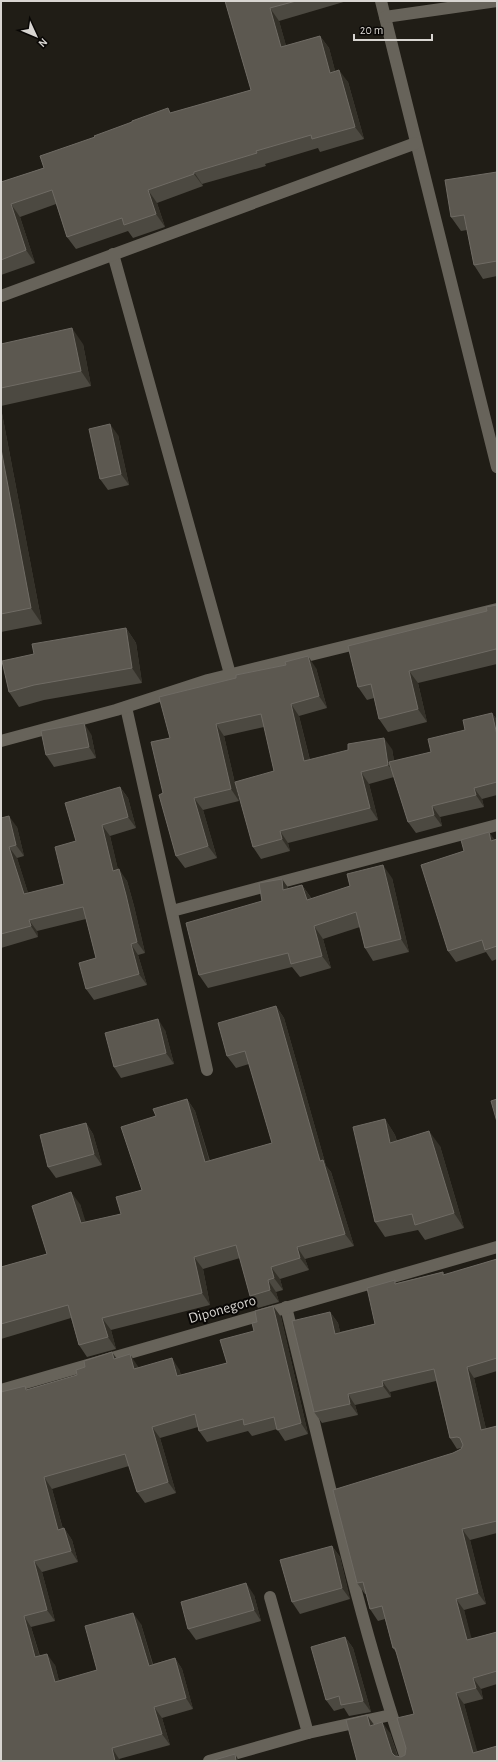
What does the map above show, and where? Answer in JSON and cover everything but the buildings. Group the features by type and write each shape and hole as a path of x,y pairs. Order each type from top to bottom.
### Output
{"street":[{"path":"381,1 495,451 497,467"},
{"path":"385,17 497,2"},
{"path":"1,296 416,143"},
{"path":"113,254 230,674"},
{"path":"1,742 126,707 230,674 497,609"},
{"path":"126,707 207,1070"},
{"path":"172,911 497,825"},
{"name":"Diponegoro","path":"1,1390 497,1247"},
{"path":"286,1307 336,1495 344,1550 391,1715 407,1761"},
{"path":"270,1597 308,1733"},
{"path":"209,1761 308,1733 391,1715"}]}
